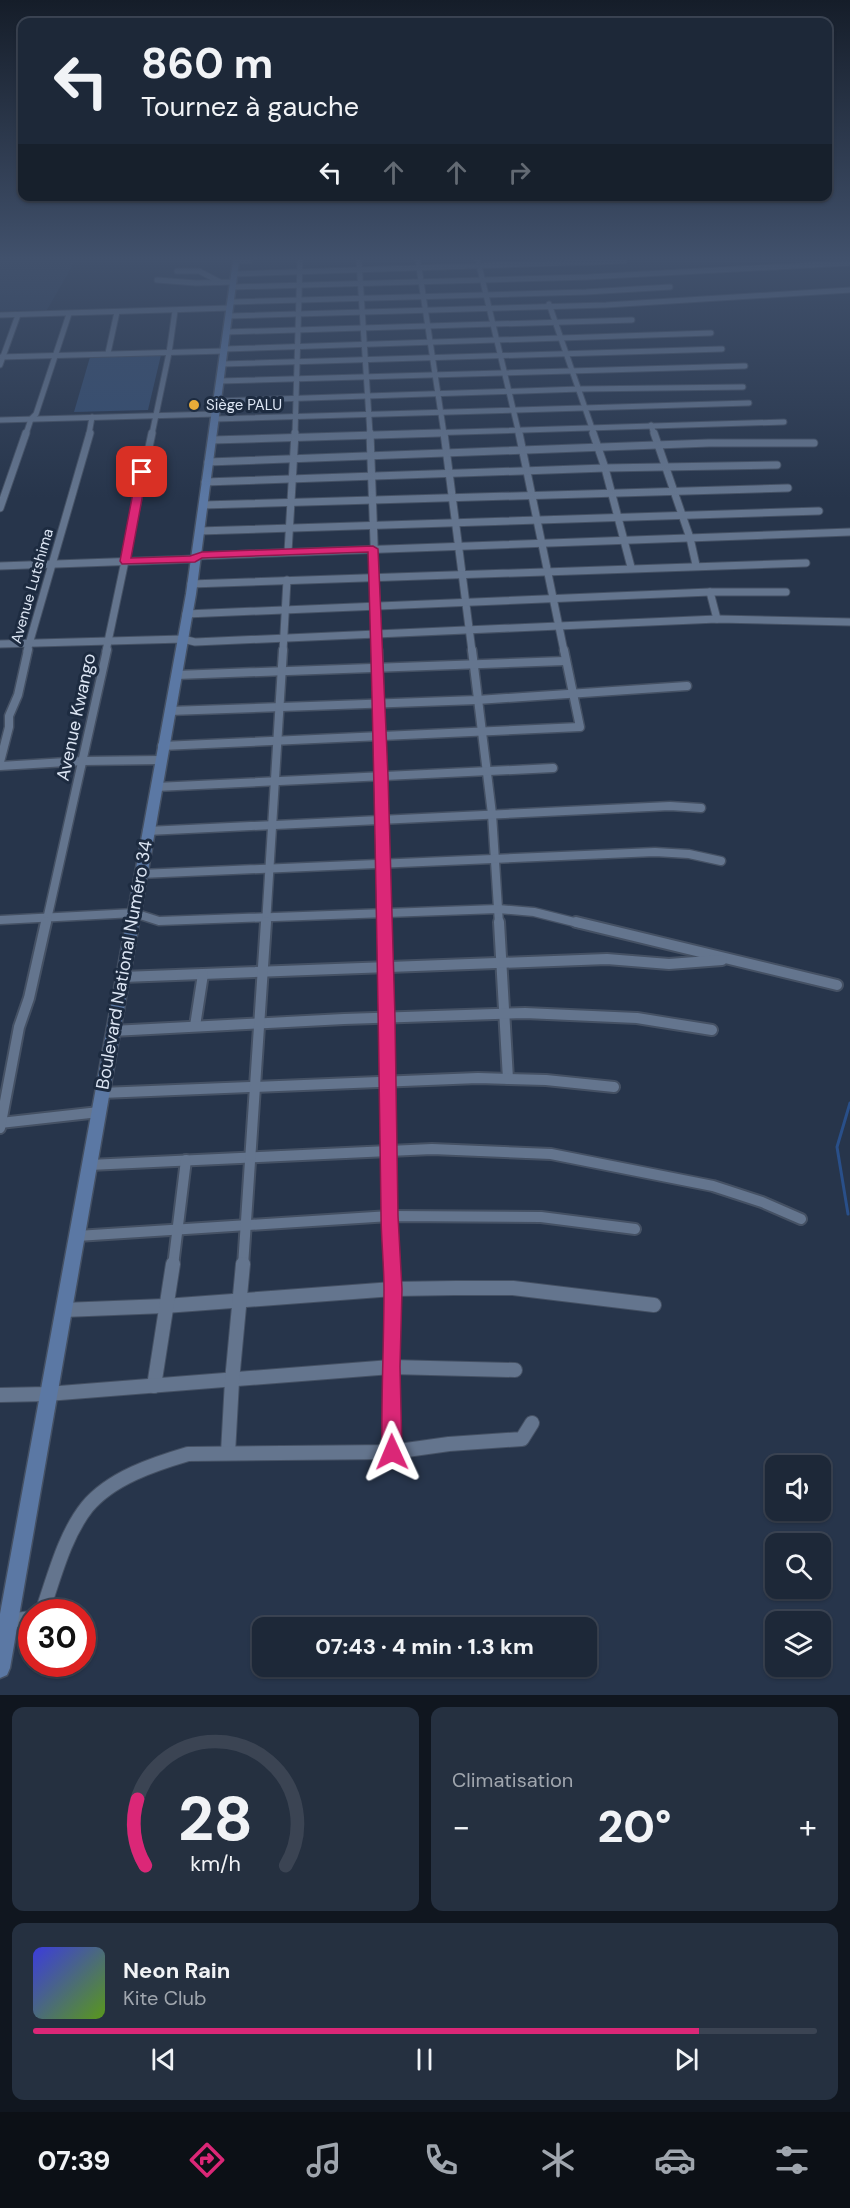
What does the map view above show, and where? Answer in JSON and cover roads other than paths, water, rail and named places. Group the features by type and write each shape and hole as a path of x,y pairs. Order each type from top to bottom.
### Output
{"main road":[{"name":"Boulevard National Numéro 34","path":"0,1668 162,746 183,639 225,340"}],"street":[{"path":"0,365 8,340"},
{"path":"0,508 31,419 36,414 59,340"},
{"path":"108,352 111,340"},
{"name":"Avenue Kwango","path":"0,1124 17,1047 19,1027 47,919 83,761 171,340"},
{"path":"288,552 299,340"},
{"path":"365,340 372,476 382,776 393,1289 392,1452"},
{"path":"1,357 493,340"},
{"path":"162,746 580,728 514,409 496,340"},
{"path":"564,340 605,468 631,567"},
{"path":"431,342 450,474 492,814 508,1079"},
{"path":"222,364 722,349"},
{"path":"220,381 745,366"},
{"path":"217,401 580,389 743,387"},
{"path":"0,420 154,415 296,417 748,403"},
{"name":"Avenue Lutshima","path":"0,762 9,727 9,716 18,695 29,644 90,432 92,417"},
{"path":"212,440 784,422"},
{"path":"651,425 690,538 696,565"},
{"path":"208,462 656,445 814,443"},
{"path":"205,482 605,468 777,465"},
{"path":"203,505 372,501 416,497 452,499 788,488"},
{"path":"199,531 819,511"},
{"path":"0,566 288,552 850,532"},
{"path":"191,584 631,567 806,563"},
{"path":"228,1453 232,1380 247,1225 287,580"},
{"path":"710,592 717,619"},
{"path":"186,614 710,592 786,592"},
{"path":"0,644 183,639 195,642 717,619 850,622"},
{"path":"176,675 565,661"},
{"path":"169,711 477,700 687,686"},
{"path":"0,766 83,761 160,760"},
{"path":"156,787 553,768"},
{"path":"147,831 670,806 701,808"},
{"path":"140,873 655,852 689,854 721,861"},
{"path":"0,920 134,913 159,921 498,909 534,912 837,985"},
{"path":"122,977 608,959 693,964 728,959"},
{"path":"195,1026 203,974"},
{"path":"112,1031 525,1013 637,1018 712,1030"},
{"path":"101,1093 477,1078 566,1080 614,1087"},
{"path":"0,1124 99,1112"},
{"path":"89,1164 432,1149 552,1154 713,1186 762,1202 801,1219"},
{"path":"154,1386 179,1229 186,1160"},
{"path":"76,1236 390,1216 542,1217 635,1229"},
{"path":"63,1310 165,1306 393,1289 513,1288 654,1305"},
{"path":"0,1395 47,1394 391,1367 515,1370"},
{"path":"47,1599 75,1530 87,1507 98,1497 158,1462 188,1454 392,1452 449,1444 522,1439 532,1423"},
{"path":"7,1621 18,1620"}],"waterway":[{"path":"848,1214 837,1147 850,1103"}],"place":[{"name":"Siège PALU","path":"194,405"}]}
